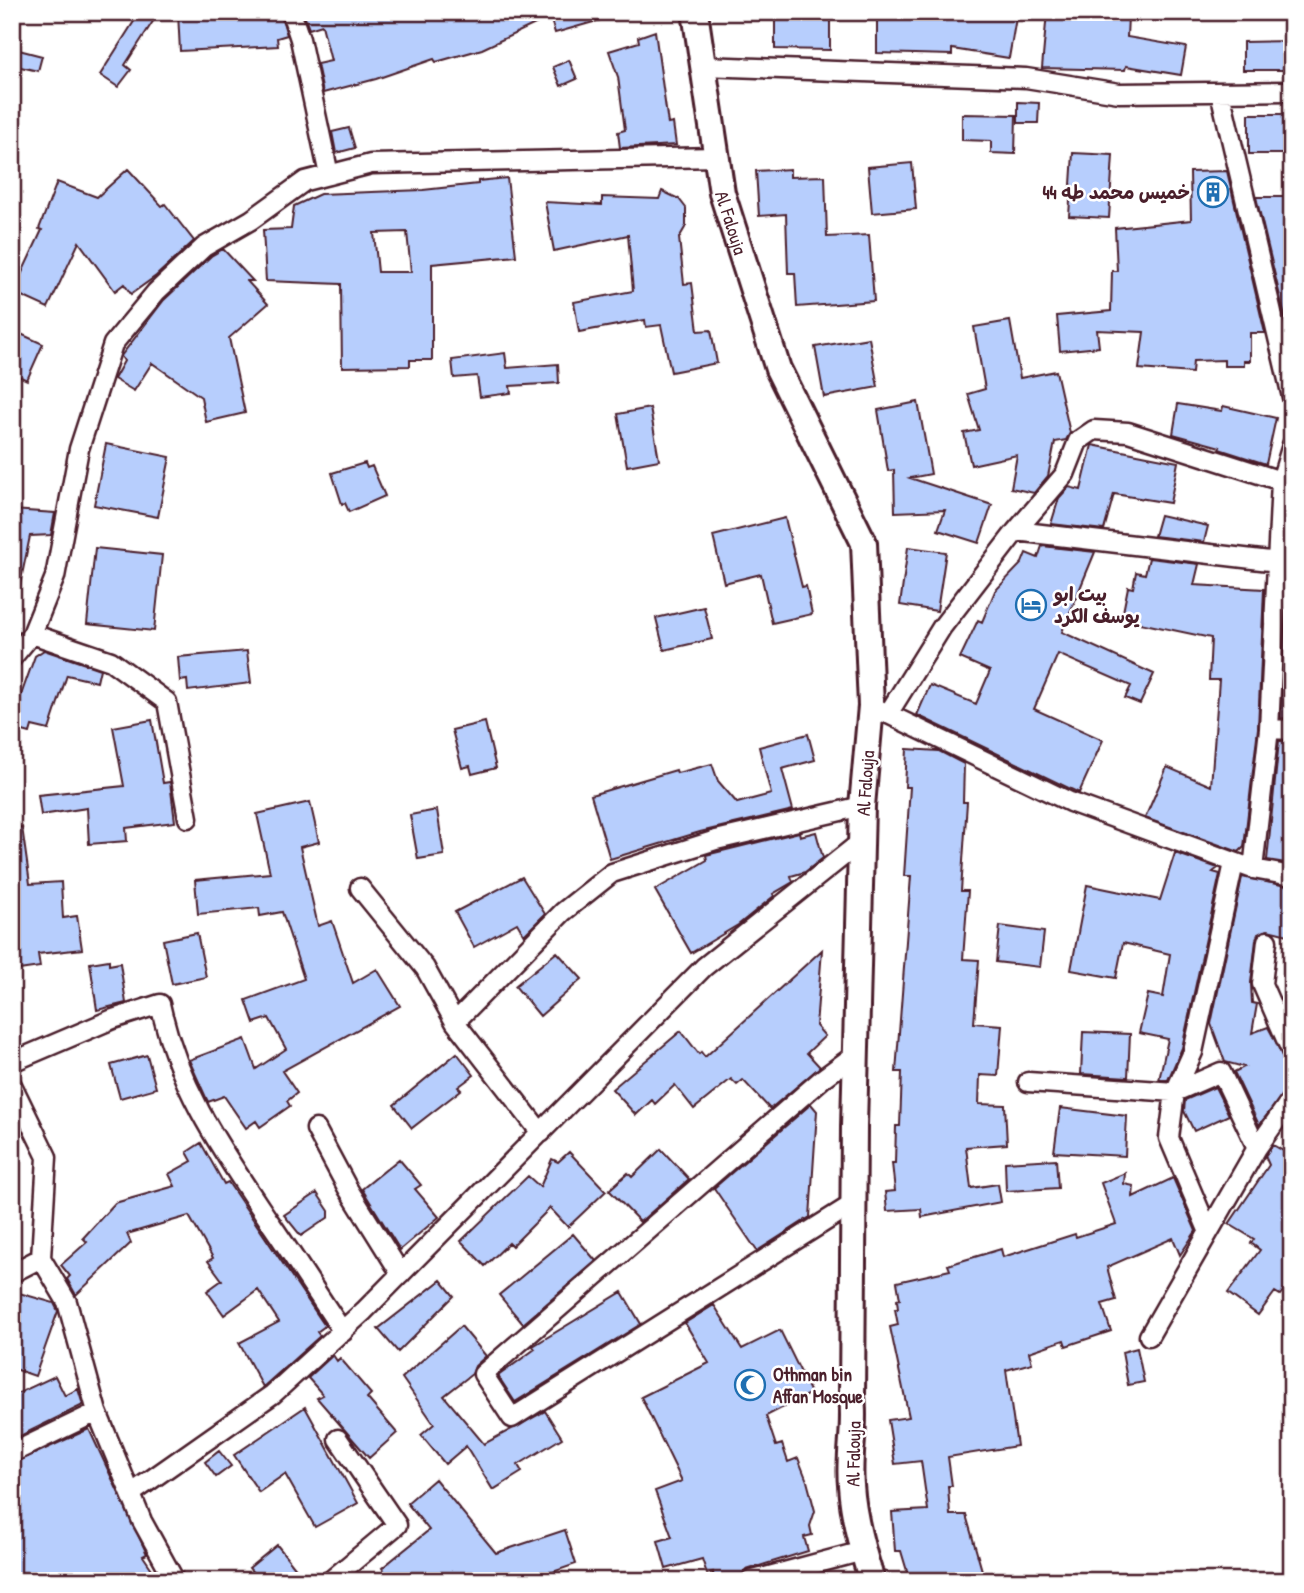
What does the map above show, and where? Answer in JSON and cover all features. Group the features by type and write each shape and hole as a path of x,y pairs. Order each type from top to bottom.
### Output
{"main road":[{"name":"Al Falouja","path":"695,12 722,192 778,369 864,543 880,710 862,806 852,1397 855,1422 850,1483 863,1551 872,1581"}],"street":[{"path":"291,12 300,39 329,175"},
{"path":"703,66 1026,78 1119,93 1292,91"},
{"path":"1220,92 1284,334 1292,397"},
{"path":"12,658 32,634 55,577 79,449 113,344 156,292 204,247 251,220 305,181 371,164 717,157"},
{"path":"1281,481 1128,432 1094,430 1078,441 1065,474 1016,531 880,710 1070,802 1234,863 1292,876"},
{"path":"1253,869 1269,729 1281,481 1292,445"},
{"path":"1016,531 1278,562"},
{"path":"32,634 111,661 167,702 188,818"},
{"path":"1269,729 1292,730"},
{"path":"455,1022 564,912 612,873 716,840 862,806"},
{"path":"132,1493 274,1394 343,1332 705,967 862,841"},
{"path":"1208,1230 1169,1138 1175,1092 1193,1052 1234,863"},
{"path":"360,888 425,968 455,1022 541,1133"},
{"path":"1267,941 1262,984 1292,1053"},
{"path":"12,1062 113,1019 160,1004 167,1037 184,1084 225,1156 343,1332"},
{"path":"856,1054 822,1079 483,1374 512,1418 856,1202"},
{"path":"1028,1082 1175,1092 1221,1072 1257,1148"},
{"path":"12,1085 47,1157 41,1258 68,1302 97,1412 142,1521 175,1581"},
{"path":"1149,1336 1257,1148 1292,1098"},
{"path":"316,1129 348,1189 401,1274"},
{"path":"12,1273 41,1258"},
{"path":"12,1453 97,1412"},
{"path":"330,1581 397,1525 338,1439"},
{"path":"750,1581 863,1551"}],"building":[{"path":"140,12 159,12 125,65 131,70 118,87 100,75"},
{"path":"280,12 287,35 277,38 278,46 180,51 178,13"},
{"path":"303,12 610,12 611,17 555,33 550,17 482,49 436,62 434,59 376,79 323,93 317,64 331,61 322,25 309,29"},
{"path":"775,12 830,12 830,50 775,49"},
{"path":"877,12 1017,12 1009,58 952,49 952,55 877,53"},
{"path":"1047,12 1128,16 1127,37 1186,47 1181,75 1126,66 1125,70 1042,68"},
{"path":"655,31 668,124 673,123 676,145 620,148 618,132 625,130 618,77 609,51 639,42 638,37"},
{"path":"1292,41 1292,70 1243,70 1243,42"},
{"path":"15,49 42,56 38,71 12,65"},
{"path":"569,60 577,79 561,86 553,67"},
{"path":"1018,102 1039,103 1038,123 1018,123"},
{"path":"962,114 1016,115 1015,154 991,153 991,141 962,140"},
{"path":"1249,114 1284,114 1285,154 1249,154"},
{"path":"349,128 355,148 336,153 332,132"},
{"path":"1073,153 1113,155 1109,218 1069,216"},
{"path":"912,163 916,209 872,213 868,167"},
{"path":"128,169 162,206 165,204 194,241 156,276 131,294 124,284 115,291 79,242 48,308 13,292 42,230 39,229 57,182 97,197"},
{"path":"790,169 790,177 825,176 827,237 869,235 874,301 797,307 795,273 788,273 786,214 759,216 756,171"},
{"path":"1227,171 1265,333 1250,333 1250,361 1244,361 1244,366 1224,366 1224,360 1193,361 1192,373 1139,369 1144,332 1097,330 1099,347 1060,351 1057,316 1111,311 1112,271 1117,271 1115,228 1191,220 1190,172"},
{"path":"507,178 516,256 432,264 432,360 410,360 410,366 342,367 341,284 266,281 263,230 291,229 294,206 320,194 423,190 478,184 478,181","holes":["407,232 411,272 378,272 374,233"]},
{"path":"662,191 679,199 686,208 686,226 679,238 684,284 692,283 698,331 711,330 717,363 671,372 661,325 646,327 645,320 579,332 574,302 633,291 628,235 554,251 545,202 602,205 602,197 659,199"},
{"path":"1256,197 1289,197 1292,320 1286,321"},
{"path":"223,249 253,281 247,281 268,304 229,338 245,413 206,422 201,397 152,363 134,391 114,379 124,361 121,356 164,300 211,256"},
{"path":"1010,321 1020,378 1056,371 1070,433 1066,440 1055,442 1048,476 1034,493 1011,488 1017,455 971,465 964,433 979,430 968,394 985,389 974,327"},
{"path":"12,330 43,344 27,380 12,373"},
{"path":"869,338 878,387 824,397 815,347"},
{"path":"505,353 507,368 558,364 559,383 510,386 511,393 480,397 477,376 454,378 452,360"},
{"path":"918,402 931,474 910,478 992,505 979,543 938,530 945,510 895,512 894,470 888,471 878,410"},
{"path":"1178,404 1222,411 1223,406 1276,418 1266,464 1173,434"},
{"path":"650,408 659,460 627,466 618,414"},
{"path":"106,444 170,457 158,517 94,505"},
{"path":"1092,445 1178,462 1170,503 1114,494 1104,530 1051,524 1059,498 1069,487 1081,490"},
{"path":"365,463 367,468 372,466 385,496 349,512 345,503 342,504 332,473"},
{"path":"12,510 55,513 51,535 30,536 20,585 12,584"},
{"path":"1160,515 1208,526 1204,542 1154,536"},
{"path":"785,518 802,587 806,586 812,614 772,623 761,574 724,583 713,536"},
{"path":"1042,546 1095,552 1062,632 1154,674 1140,704 1125,698 1131,686 1058,654 1034,709 1103,740 1079,793 917,715 930,685 976,704 990,671 960,658 978,620 982,622 995,591 1022,563 1026,553 1038,558"},
{"path":"908,547 946,552 937,611 900,605"},
{"path":"95,548 162,555 154,631 87,624"},
{"path":"1149,558 1199,564 1194,585 1264,589 1258,728 1244,847 1239,852 1145,818 1167,767 1211,786 1219,680 1209,680 1211,638 1135,622 1136,615 1123,612 1128,587 1133,588 1136,572 1145,574"},
{"path":"704,607 712,639 664,650 656,618"},
{"path":"1286,609 1292,609 1292,719 1281,718"},
{"path":"44,650 100,669 97,682 67,675 49,730 32,726 30,733 12,728 12,687 21,695 35,656"},
{"path":"247,651 251,683 188,691 187,680 180,681 178,657"},
{"path":"152,720 163,783 170,782 175,822 126,828 127,841 89,844 87,808 41,815 38,795 124,786 113,727"},
{"path":"485,722 496,768 472,774 470,766 462,768 452,730"},
{"path":"808,734 815,760 782,769 793,810 700,832 610,859 591,795 676,770 677,773 712,764 718,781 737,803 771,794 759,747"},
{"path":"1279,741 1292,741 1292,864 1267,860"},
{"path":"907,749 939,751 964,764 963,802 967,802 961,891 968,891 963,959 979,960 974,1023 1002,1025 998,1076 980,1075 979,1104 1005,1105 1007,1144 966,1147 971,1188 998,1184 1001,1202 922,1217 921,1209 887,1211 885,1192 895,1191 892,1163 895,1163 896,1126 900,1126 902,1072 896,1072 911,876 904,876 910,787 905,787"},
{"path":"310,802 319,842 300,847 318,926 332,921 353,983 377,969 400,1006 282,1071 297,1093 287,1101 290,1106 260,1127 256,1121 246,1128 224,1096 208,1102 189,1060 245,1039 256,1069 286,1049 269,1018 254,1023 246,1000 304,979 282,912 260,916 259,908 198,914 195,880 270,873 257,814"},
{"path":"437,810 444,855 418,859 410,815"},
{"path":"22,827 30,884 61,882 63,918 77,916 82,949 38,954 40,967 12,971 12,828"},
{"path":"799,832 800,836 816,832 823,858 805,872 791,876 793,882 773,894 774,896 738,925 691,953 655,890 707,860 706,855"},
{"path":"1175,853 1218,868 1213,872 1220,874 1182,1048 1168,1080 1159,1080 1168,1039 1139,1033 1148,994 1163,997 1170,954 1123,943 1116,978 1071,970 1087,885 1160,900"},
{"path":"522,877 545,914 524,935 517,923 474,947 455,912"},
{"path":"1242,877 1292,887 1292,936 1268,930 1258,934 1256,940 1251,983 1252,1003 1257,1004 1252,1033 1268,1027 1292,1072 1292,1084 1259,1125 1234,1072 1244,1067 1225,1062 1211,1024"},
{"path":"1000,926 1044,932 1040,967 996,962"},
{"path":"197,933 206,977 172,984 163,940"},
{"path":"822,950 816,1026 825,1036 807,1053 820,1067 770,1109 743,1080 737,1085 731,1079 694,1109 675,1085 655,1104 652,1100 636,1115 612,1089 681,1031 699,1054 701,1052 705,1057"},
{"path":"557,952 582,979 540,1016 515,986"},
{"path":"109,960 109,965 120,963 126,1003 97,1010 90,963"},
{"path":"1083,1032 1130,1034 1128,1077 1081,1074"},
{"path":"457,1053 474,1075 458,1087 461,1090 412,1128 394,1105"},
{"path":"147,1055 156,1088 120,1098 111,1065"},
{"path":"1215,1087 1229,1115 1194,1131 1184,1111 1185,1100"},
{"path":"811,1104 817,1111 810,1217 757,1251 714,1188"},
{"path":"1060,1108 1127,1116 1125,1156 1054,1152"},
{"path":"201,1143 224,1184 228,1182 325,1326 317,1332 320,1336 263,1387 239,1343 279,1322 258,1290 224,1315 207,1291 222,1280 208,1261 213,1258 189,1216 127,1234 131,1243 76,1295 67,1279 70,1276 61,1265 87,1242 83,1238 115,1203 175,1186 169,1174 192,1161 187,1152"},
{"path":"1273,1145 1292,1156 1292,1280 1280,1295 1275,1292 1258,1315 1228,1293 1260,1250 1251,1243 1254,1239 1229,1224 1269,1165 1265,1156"},
{"path":"661,1149 689,1179 640,1222 609,1190 628,1173 632,1177"},
{"path":"569,1152 606,1191 568,1227 550,1208 512,1246 509,1243 485,1266 461,1241 528,1176 540,1187 552,1159 558,1162"},
{"path":"399,1159 421,1185 415,1189 439,1217 400,1250 362,1189"},
{"path":"1056,1159 1058,1188 1006,1191 1005,1162"},
{"path":"1125,1173 1124,1184 1134,1186 1133,1197 1173,1178 1196,1231 1180,1255 1173,1238 1107,1267 1116,1300 1102,1304 1111,1331 1066,1346 1064,1340 1029,1352 1032,1363 1006,1370 1017,1446 948,1457 952,1486 948,1486 950,1515 966,1515 985,1581 910,1581 901,1551 895,1551 892,1512 928,1510 921,1461 895,1464 888,1420 909,1417 890,1327 898,1325 895,1309 898,1309 897,1300 900,1299 897,1282 950,1270 948,1265 1001,1249 1003,1257 1116,1224 1101,1183"},
{"path":"317,1193 329,1211 329,1217 301,1236 284,1215"},
{"path":"573,1234 596,1261 523,1324 499,1295"},
{"path":"441,1280 454,1296 398,1352 378,1329"},
{"path":"12,1291 54,1303 58,1311 35,1376 12,1368"},
{"path":"622,1292 641,1324 515,1402 498,1376 535,1349 533,1346"},
{"path":"714,1305 742,1349 780,1330 811,1393 766,1416 776,1446 782,1444 788,1462 798,1458 807,1481 815,1511 810,1526 812,1535 804,1537 808,1551 746,1570 739,1581 714,1581 713,1572 707,1574 702,1559 666,1569 658,1541 672,1537 655,1491 682,1481 641,1397 709,1363 685,1323"},
{"path":"461,1326 486,1356 475,1366 472,1374 444,1396 484,1444 545,1411 562,1438 518,1465 522,1472 493,1490 466,1446 445,1464 421,1435 434,1424 402,1378"},
{"path":"1137,1348 1144,1382 1128,1385 1122,1352"},
{"path":"333,1355 337,1361 340,1358 371,1394 367,1398 397,1433 369,1458 317,1398 323,1395 308,1378"},
{"path":"55,1376 65,1396 78,1389 83,1405 14,1439 12,1396"},
{"path":"305,1407 358,1503 315,1527 285,1474 259,1492 234,1455"},
{"path":"89,1429 147,1554 143,1556 160,1581 12,1581 12,1464"},
{"path":"219,1451 231,1466 216,1477 205,1462"},
{"path":"435,1479 496,1553 565,1530 576,1564 527,1581 392,1581 382,1568 429,1530 407,1503"},
{"path":"277,1545 306,1581 260,1581 249,1568"}],"place":[{"name":"خميس محمد طه 44","path":"1213,192"},
{"name":"بيت ابو يوسف الكرد","path":"1031,605"},
{"name":"Othman bin Affan Mosque","path":"750,1385"}]}
